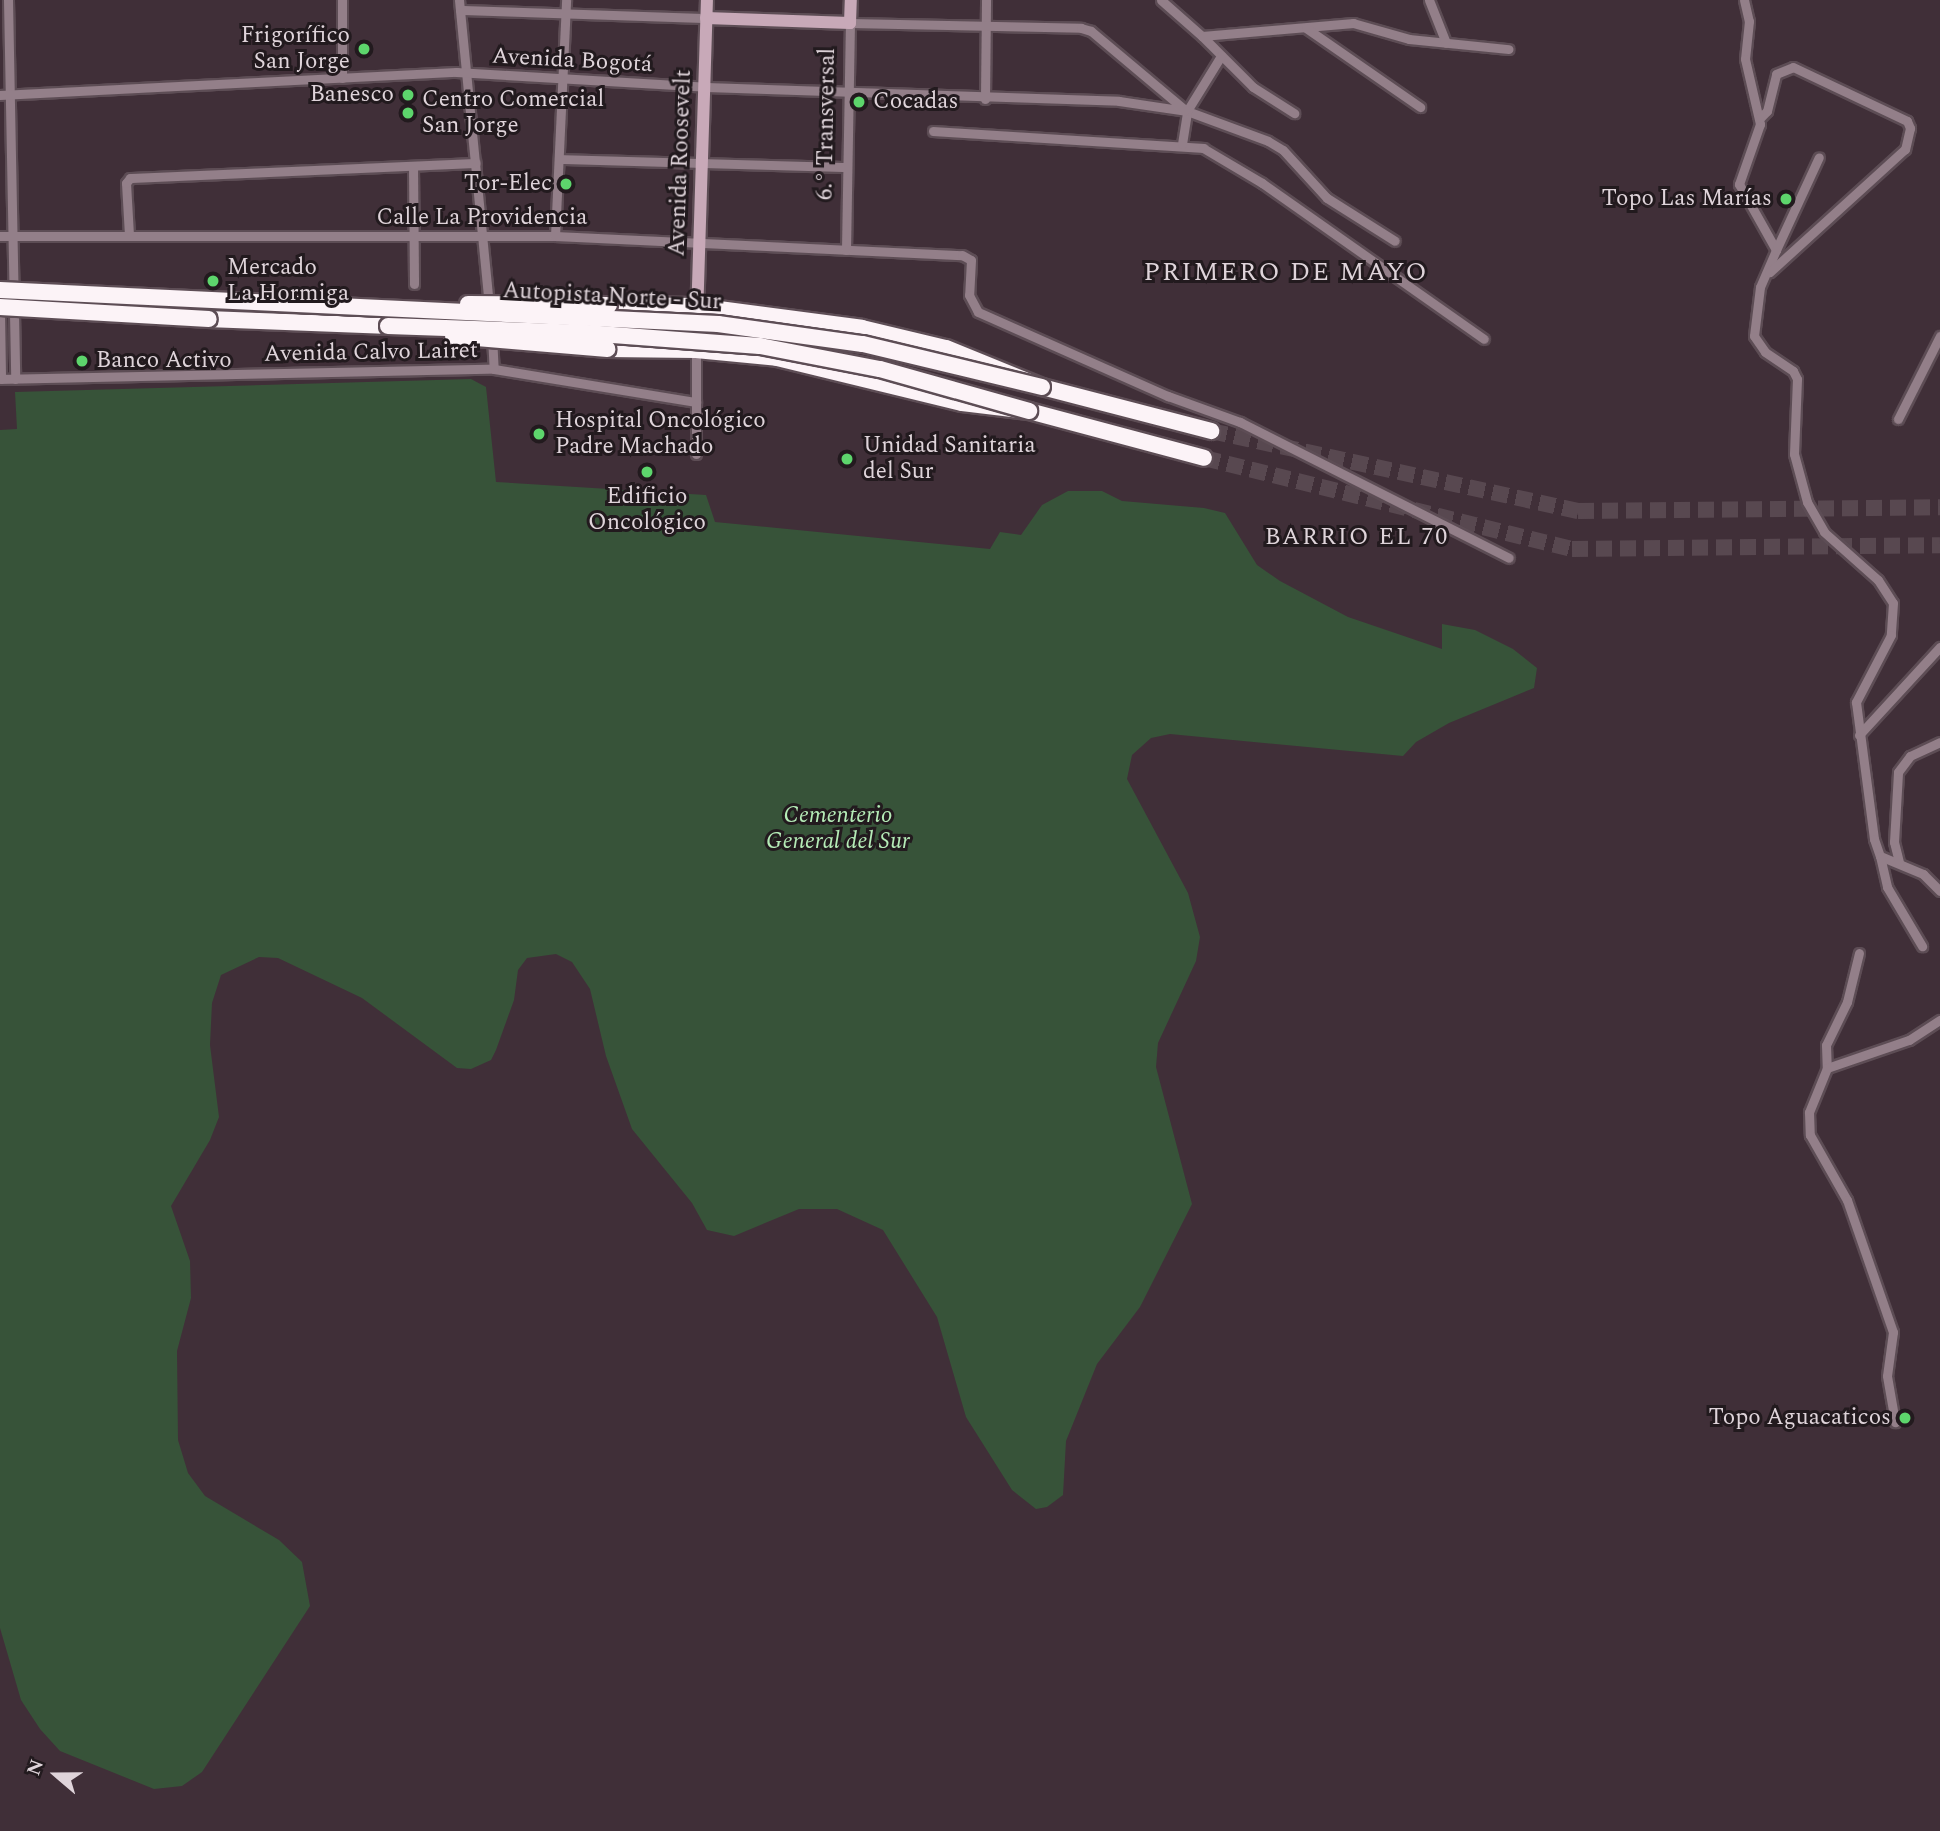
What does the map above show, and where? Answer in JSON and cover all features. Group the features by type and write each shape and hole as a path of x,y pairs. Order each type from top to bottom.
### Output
{"highway":[{"name":"Autopista Norte - Sur","path":"0,290 779,331 911,354 1211,430"},
{"path":"430,311 469,303 696,306 835,324 946,348 1042,387"},
{"name":"Autopista Norte - Sur","path":"0,307 586,333 760,346 880,369 1204,458"},
{"path":"388,326 483,341 607,349 695,350 825,367 961,403 1029,411"}],"street":[{"path":"8,0 5,95 15,379"},
{"path":"342,0 342,78"},
{"path":"555,236 566,0"},
{"name":"Avenida Roosevelt","path":"696,454 696,306 706,87 707,0"},
{"name":"6.° Transversal","path":"846,250 851,0"},
{"path":"985,99 986,0"},
{"path":"1161,0 1253,87 1294,113"},
{"path":"1429,0 1446,43"},
{"path":"1744,0 1749,21 1745,59 1760,118"},
{"path":"494,369 484,237 460,5 706,19 1091,31 1186,111"},
{"path":"1202,36 1353,23 1409,39 1508,49"},
{"path":"1306,27 1420,107"},
{"path":"1182,144 1186,111 1221,55"},
{"path":"1768,273 1905,149 1910,128 1907,121 1793,67 1776,74 1767,111 1760,118 1738,184 1776,250"},
{"name":"Avenida Bogotá","path":"5,95 467,74 985,99 1119,102 1186,111 1283,150 1327,198 1395,242"},
{"path":"933,131 1182,144 1203,148 1262,183 1484,339"},
{"path":"1819,156 1776,250 1755,307 1754,336 1765,352 1793,370 1797,379 1794,454 1807,502 1824,533 1878,580 1895,612 1891,635 1856,702 1859,735 1887,887 1922,946"},
{"path":"560,159 847,167"},
{"path":"129,235 126,183 130,178 476,163"},
{"path":"413,166 414,284"},
{"name":"Calle La Providencia","path":"0,236 555,236 962,255 971,260 969,295 978,312 1168,396 1240,422 1509,558"},
{"path":"0,312 1,379"},
{"path":"1898,419 1940,336"},
{"name":"Avenida Calvo Lairet","path":"1,379 494,369 696,402"},
{"path":"1859,735 1940,647"},
{"path":"1899,863 1894,842 1898,772 1910,756 1940,742"},
{"path":"1880,856 1923,874 1940,891"},
{"path":"1858,953 1847,1002 1826,1045 1827,1068 1809,1112 1810,1135 1847,1200 1893,1332 1887,1376 1895,1422"},
{"path":"1827,1068 1909,1040 1940,1020"}],"green space":[{"name":"Cementerio General del Sur","path":"471,379 486,387 496,482 706,495 715,522 990,549 1000,532 1021,535 1042,505 1068,491 1102,491 1122,501 1204,508 1225,513 1257,565 1280,581 1348,617 1442,649 1442,624 1475,630 1513,649 1537,668 1534,688 1449,723 1416,742 1403,756 1170,734 1151,738 1132,755 1127,779 1188,893 1200,937 1196,961 1158,1043 1156,1067 1192,1204 1140,1307 1097,1364 1066,1441 1063,1495 1047,1507 1036,1509 1012,1490 966,1417 937,1317 883,1230 837,1209 799,1209 734,1236 707,1230 692,1203 632,1129 606,1056 590,989 572,962 556,954 527,958 518,970 514,1000 491,1060 471,1069 457,1068 362,998 278,958 259,957 221,975 212,1003 210,1045 219,1117 210,1140 171,1206 190,1261 191,1298 177,1351 178,1440 188,1473 205,1496 279,1540 302,1562 310,1606 202,1772 182,1786 154,1789 60,1751 40,1729 21,1700 0,1628 0,430 17,429 15,392"}],"tunnel":[{"path":"1211,431 1578,511 1940,507"},
{"path":"1204,458 1572,549 1940,545"}],"place":[{"name":"Frigorífico San Jorge","path":"364,49"},
{"name":"Banesco","path":"408,95"},
{"name":"Cocadas","path":"859,102"},
{"name":"Centro Comercial San Jorge","path":"408,113"},
{"name":"Tor-Elec","path":"566,184"},
{"name":"Topo Las Marías","path":"1786,199"},
{"name":"Mercado La Hormiga","path":"213,281"},
{"name":"Banco Activo","path":"82,361"},
{"name":"Hospital Oncológico Padre Machado","path":"539,434"},
{"name":"Unidad Sanitaria del Sur","path":"847,459"},
{"name":"Edificio Oncológico","path":"647,472"},
{"name":"Topo Aguacaticos","path":"1905,1418"}],"district":[{"name":"PRIMERO DE MAYO","path":"1286,273"},
{"name":"BARRIO EL 70","path":"1357,538"}]}
